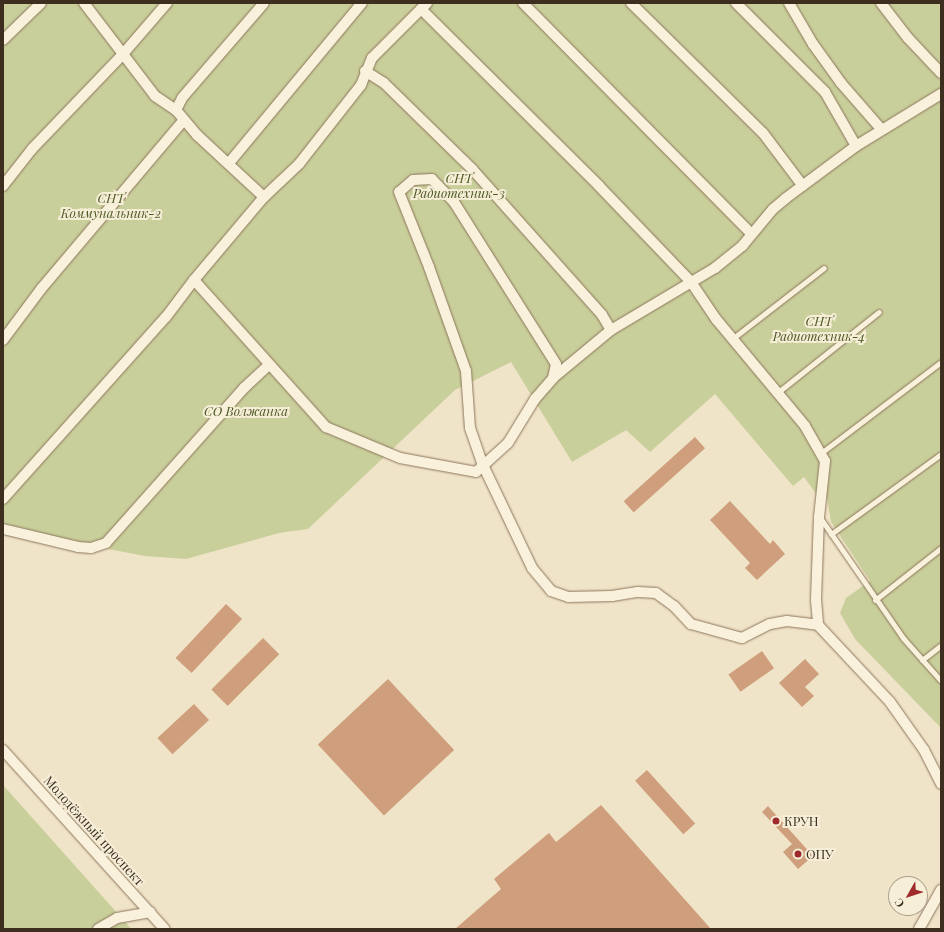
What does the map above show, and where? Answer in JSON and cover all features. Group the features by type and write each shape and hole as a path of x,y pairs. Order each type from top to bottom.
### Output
{"street":[{"path":"3,40 41,3"},
{"path":"84,3 155,96 176,110 184,120 264,197"},
{"path":"3,186 32,149 123,54 167,3"},
{"path":"176,110 182,98 264,3"},
{"path":"229,163 362,3"},
{"path":"523,3 751,233"},
{"path":"631,3 763,133 803,186"},
{"path":"736,3 825,92 856,146"},
{"path":"789,3 821,55 882,130"},
{"path":"881,3 908,38 941,73"},
{"path":"3,499 108,385 166,318 194,280 264,197 299,164 324,135 361,85 365,71 372,58 424,6 691,282 732,339 805,426 825,461 826,473 819,516 816,600 818,625"},
{"path":"365,71 384,83 473,170 602,315 611,330"},
{"path":"194,280 326,427 400,458 476,472 484,467 508,443 535,399 554,378 611,330 691,282 743,245 751,233 773,209 803,186 856,146 941,94"},
{"path":"3,340 70,254 184,120"},
{"path":"554,378 556,364 454,202 432,179 413,180 399,192 429,268 466,371 470,428 484,467 532,568 551,591 568,597 612,596 638,592 656,594 674,606 691,624 742,638 770,624 787,620 818,625 890,702 924,750 941,784"},
{"path":"3,529 78,547 92,548 106,542 244,388 269,365"},
{"name":"Молодёжный проспект","path":"3,750 165,929"},
{"path":"919,929 941,890"},
{"path":"98,929 117,918 150,912"}],"lane":[{"path":"732,339 824,268"},
{"path":"776,393 879,312"},
{"path":"821,453 941,362"},
{"path":"831,534 941,454"},
{"path":"819,516 875,600 903,638 941,681"},
{"path":"875,600 941,548"},
{"path":"922,660 941,645"}],"green space":[{"path":"3,3 941,3 941,728 855,639 840,613 846,598 870,581 831,522 827,498 817,495 804,477 793,486 715,394 650,452 626,430 572,462 511,362 455,390 308,529 279,533 186,559 145,556 55,539 3,525"},
{"path":"3,785 127,924 131,929 3,929"}],"building":[{"path":"695,437 705,448 634,512 624,501"},
{"path":"730,501 770,544 773,540 785,554 757,580 745,568 750,563 710,520"},
{"path":"226,604 242,619 192,673 176,658"},
{"path":"263,638 279,654 228,706 211,690"},
{"path":"762,651 774,668 740,692 728,675"},
{"path":"805,659 819,674 805,687 814,696 802,707 779,683"},
{"path":"388,679 454,750 384,815 318,744"},
{"path":"194,704 209,720 172,754 157,738"},
{"path":"647,770 695,824 683,834 635,781"},
{"path":"601,805 711,929 455,929 501,889 494,879 549,833 556,842"},
{"path":"768,806 813,856 798,869 783,852 792,844 762,812"}],"place":[{"name":"КРУН","path":"776,821"},
{"name":"ОПУ","path":"798,854"}],"park label":[{"name":"СНТ Радиотехник-3","path":"459,186"},
{"name":"СНТ Коммунальник-2","path":"111,206"},
{"name":"СНТ Радиотехник-4","path":"819,330"},
{"name":"СО Волжанка","path":"246,411"}]}
